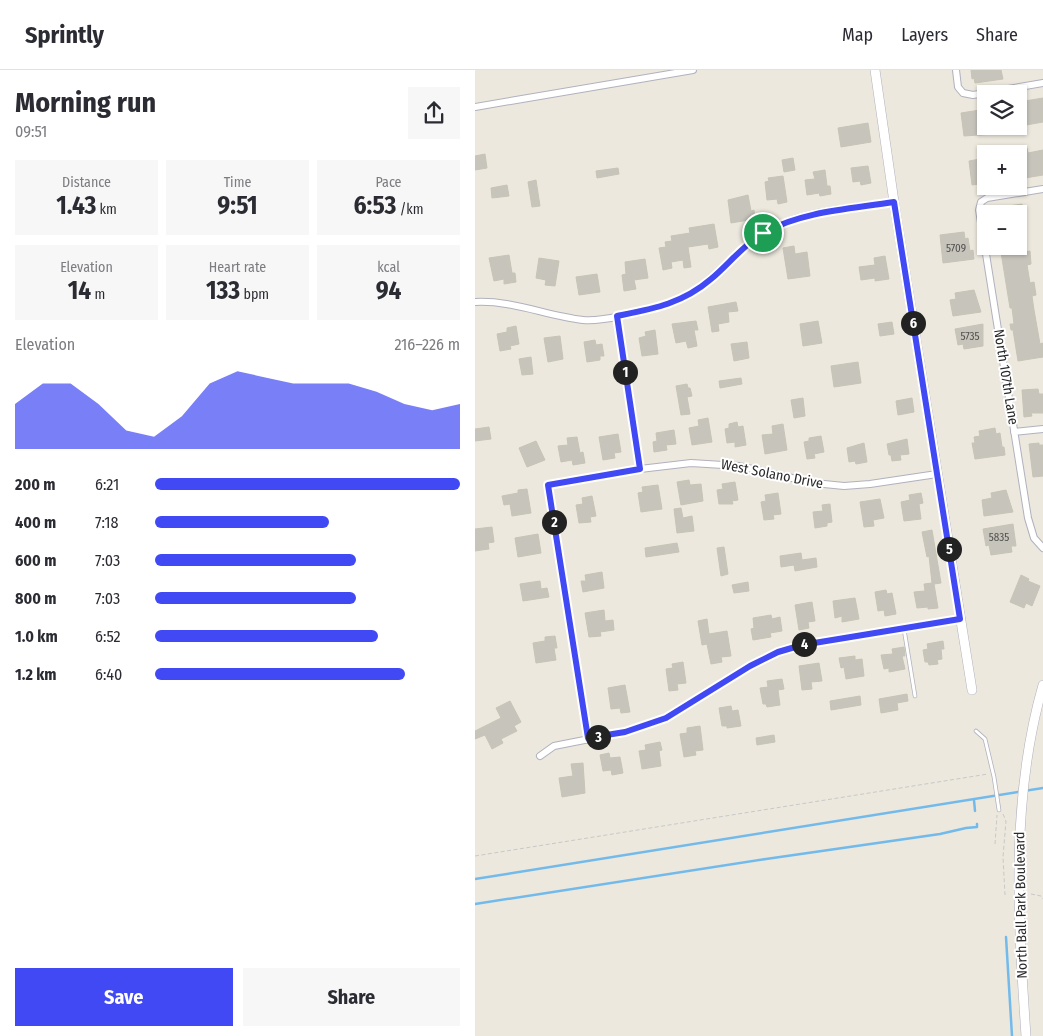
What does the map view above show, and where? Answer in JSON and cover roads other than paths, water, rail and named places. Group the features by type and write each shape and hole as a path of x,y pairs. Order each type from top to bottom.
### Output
{"street":[{"path":"475,107 693,70"},
{"path":"875,70 894,202 972,690"},
{"path":"956,70 958,87 963,93 973,95 1043,83"},
{"name":"North 107th Lane","path":"1043,189 987,198 981,202 979,210 1031,531 1043,548"},
{"path":"475,302 501,303 554,316 586,320 651,309 681,300 711,279 748,244 775,227 806,216 894,202"},
{"path":"617,316 640,469"},
{"path":"1015,432 1043,429"},
{"name":"West Solano Drive","path":"588,738 548,485 640,469 691,463 725,464 753,468 814,483 844,486 937,474"},
{"path":"540,756 554,746 625,732 666,718 750,666 778,652 802,645 960,619"},
{"name":"North Ball Park Boulevard","path":"1026,1036 1018,894 1020,815 1027,757 1043,685"}],"lane":[{"path":"904,629 915,696"},
{"path":"976,731 985,739 994,775 999,810"}],"waterway":[{"path":"475,879 1043,788"},
{"path":"974,800 975,811"},
{"path":"475,904 940,834 977,827 977,824"},
{"path":"1006,937 1012,1036"}]}
